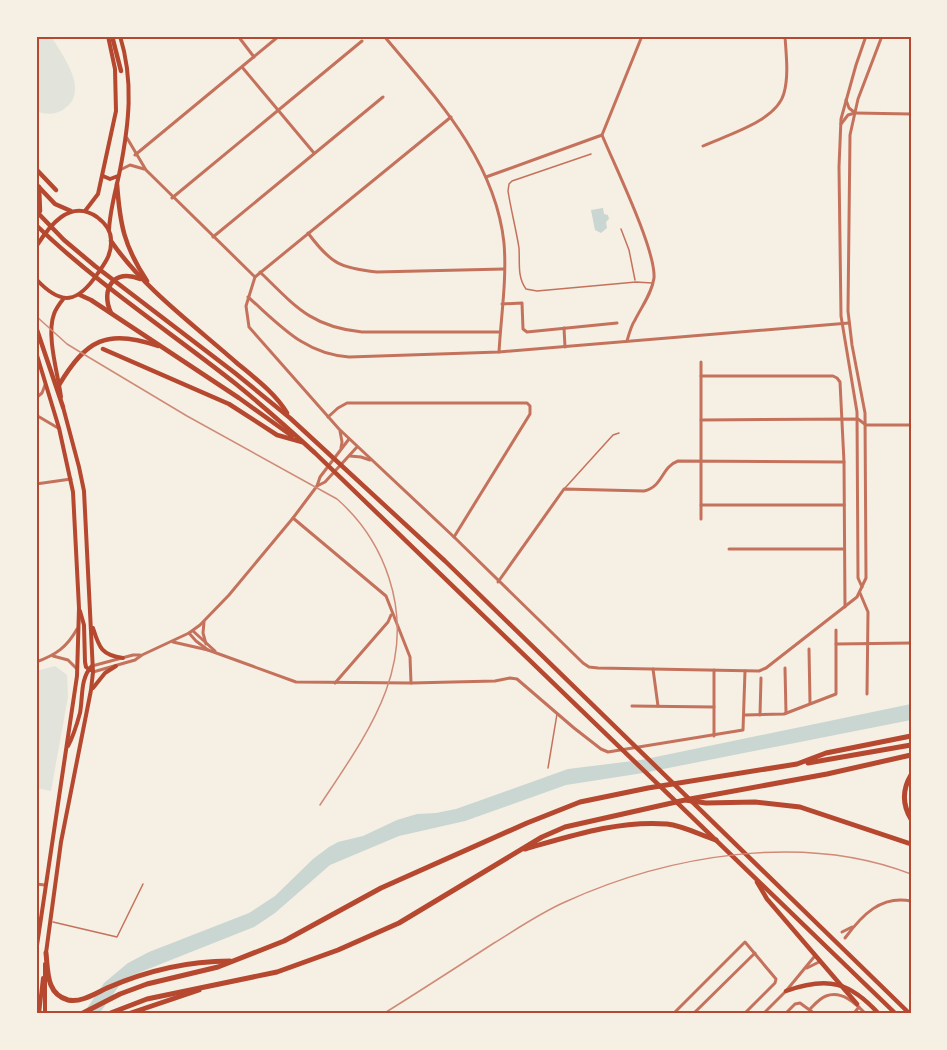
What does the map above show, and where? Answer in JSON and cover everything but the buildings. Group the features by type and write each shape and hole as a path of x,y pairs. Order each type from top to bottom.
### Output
{"highway":[{"path":"110,36 121,71"},
{"path":"36,170 56,190"},
{"path":"117,184 119,215 124,238 136,264 152,288"},
{"path":"38,185 55,204 71,211"},
{"path":"36,218 40,211 38,185"},
{"path":"36,211 64,240 290,418 445,561 910,1014"},
{"path":"36,225 122,298 237,385 315,453 896,1014"},
{"path":"111,241 124,260 142,279 282,404 290,418"},
{"path":"111,312 106,298 112,282 125,276 142,279"},
{"path":"80,295 111,312 304,443"},
{"path":"37,330 63,407"},
{"path":"60,385 76,359 87,348 99,341 124,337 166,349"},
{"path":"102,350 229,404 277,435 304,443"},
{"path":"797,764 826,753 911,736"},
{"path":"81,1014 120,994 174,976 218,967 284,941 381,888 562,808 608,795 911,745"},
{"path":"108,1014 147,999 277,972 338,950 399,923 542,837 566,827 685,800 827,774 911,755"},
{"path":"911,775 904,796 905,809 911,819"},
{"path":"685,800 706,803 754,802 800,807 911,844"},
{"path":"518,851 612,827 649,824 682,827 716,840"},
{"path":"752,875 767,899 795,929 858,1006"},
{"path":"46,953 51,987 67,999 78,1000 134,977 170,967 203,961 235,961"},
{"path":"128,1014 218,984"},
{"path":"786,991 812,984 843,986 859,994 879,1014"}],"main road":[{"path":"85,211 97,198 116,111 115,69 110,36"},
{"path":"36,280 64,298 80,295 108,258 111,241 110,212 119,176 129,116 129,81 120,36"},
{"path":"103,176 110,180 119,176"},
{"path":"36,247 54,223 71,211 85,211 99,218 109,230"},
{"path":"39,1014 61,842 92,690 84,491 63,407 52,341 54,314 64,298"},
{"path":"36,352 59,428 71,479 79,608 77,669 36,952"},
{"path":"79,608 84,625 85,662 91,669"},
{"path":"91,621 100,649 109,655 123,658"},
{"path":"92,690 105,674 116,666"},
{"path":"67,749 74,735 80,711 83,682 91,669"},
{"path":"44,972 45,1014"}],"street":[{"path":"238,36 254,57"},
{"path":"135,154 279,36"},
{"path":"384,36 451,117 486,177 501,224 504,246 499,352"},
{"path":"627,341 633,322 651,291 653,265 645,238 602,135 642,36"},
{"path":"703,146 754,124 775,110 784,94 785,36"},
{"path":"862,587 858,578 858,418 842,323 840,126 846,98 866,36"},
{"path":"451,117 255,277 248,297 246,315 249,327 339,429 589,667 745,671 765,669 845,607 860,593 866,578 866,424 849,322 850,135 855,113 882,37 877,36"},
{"path":"172,198 362,41"},
{"path":"242,67 314,153"},
{"path":"213,237 383,97"},
{"path":"846,98 849,108 855,113"},
{"path":"840,126 848,115 855,113 911,114"},
{"path":"486,177 602,135"},
{"path":"126,136 146,170 255,277"},
{"path":"120,170 130,165 146,170"},
{"path":"308,233 323,254 331,260 360,270 377,272 504,269"},
{"path":"260,273 302,313 345,331 500,332"},
{"path":"248,297 300,341 331,356 349,357 499,352 849,322"},
{"path":"502,304 522,303 524,331 617,323"},
{"path":"564,328 565,347"},
{"path":"701,362 701,519"},
{"path":"701,376 833,376 840,382 844,462 845,607"},
{"path":"36,398 42,393 46,382"},
{"path":"328,417 347,403 518,401 527,403 531,414 454,537"},
{"path":"36,415 59,428"},
{"path":"701,420 858,418 866,424 911,425"},
{"path":"339,429 341,450"},
{"path":"91,669 116,666 135,660 191,632 205,620 229,595 293,518 349,439"},
{"path":"317,486 325,482 357,447"},
{"path":"348,456 362,457 371,461"},
{"path":"498,582 564,489 645,491 653,489 670,464 678,461 844,462"},
{"path":"36,484 71,479"},
{"path":"701,505 844,505"},
{"path":"293,518 380,591 389,602 391,614 410,657 411,683"},
{"path":"729,549 844,549"},
{"path":"860,593 868,612 867,694"},
{"path":"335,683 388,622 391,614"},
{"path":"205,620 203,633 206,644"},
{"path":"36,662 53,656 67,645 78,627"},
{"path":"745,715 786,713 836,694 836,630"},
{"path":"191,632 216,652"},
{"path":"191,632 196,641 208,650"},
{"path":"171,642 216,652 290,681 411,683 495,681 510,678 522,682 601,749 608,752 743,730 745,671"},
{"path":"836,644 911,643"},
{"path":"809,649 810,703"},
{"path":"91,669 133,655 142,655"},
{"path":"53,656 68,660 77,669"},
{"path":"785,668 786,713"},
{"path":"653,669 658,706"},
{"path":"714,670 714,736"},
{"path":"760,715 761,678"},
{"path":"632,706 714,707"},
{"path":"36,884 45,885"},
{"path":"842,932 854,926 885,901 901,899 911,901"},
{"path":"845,938 854,926"},
{"path":"674,1014 745,942 776,979 775,983 744,1014"},
{"path":"693,1014 754,953"},
{"path":"763,1014 786,991 814,957"},
{"path":"804,970 819,962"},
{"path":"810,1009 825,996 835,995 858,1006 866,1014"},
{"path":"785,1014 795,1004 800,1003 814,1014"},
{"path":"854,1013 858,1006"}],"lane":[{"path":"591,154 508,184 519,248 520,279 526,289 537,291 636,282 652,283"},
{"path":"621,229 629,250 636,282"},
{"path":"564,489 613,435 619,433"},
{"path":"548,768 557,713"},
{"path":"50,921 117,937 143,884"}],"shaded area":[{"path":"36,36 51,36 67,63 75,83 72,101 61,111 54,113 46,114 36,111"},
{"path":"603,208 604,214 608,215 609,219 606,222 607,228 601,233 595,230 591,210"},
{"path":"55,666 67,675 68,697 51,791 36,788 36,671"},
{"path":"911,704 911,720 643,773 566,785 465,821 399,836 330,865 275,913 254,927 128,977 99,1014 83,1014 104,983 128,963 149,952 249,913 275,896 313,859 338,842 363,836 397,820 417,814 456,809 568,769 641,760"}],"tram line":[{"path":"383,1014 547,911 605,886 647,872 691,861 781,852 826,854 869,861 911,874"}],"railway":[{"path":"36,316 67,344 85,355 187,416 337,499 362,525 375,545 389,578 396,610 397,641 392,670 383,698 370,725 320,805"}]}
